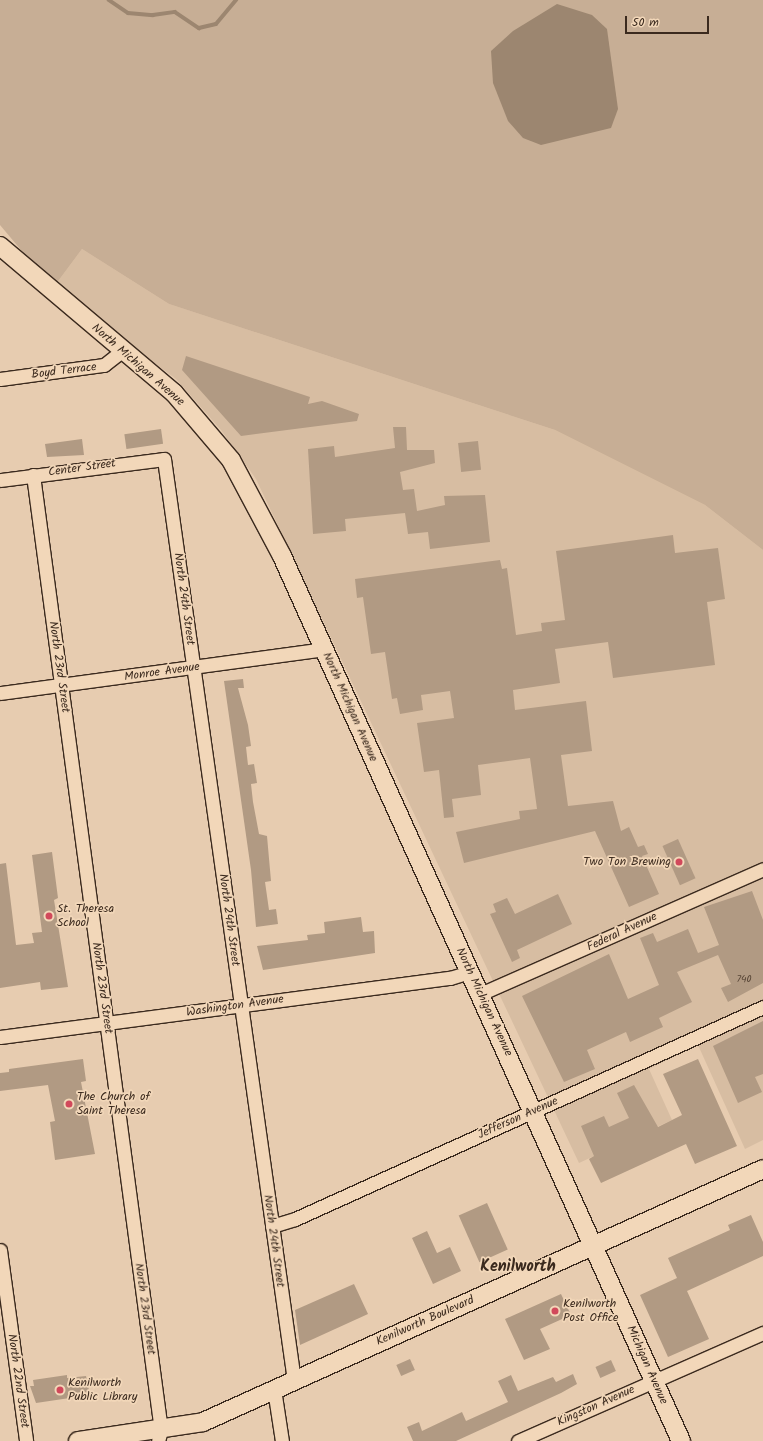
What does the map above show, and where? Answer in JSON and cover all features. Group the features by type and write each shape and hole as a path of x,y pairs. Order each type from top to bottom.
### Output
{"street":[{"name":"North Michigan Avenue","path":"0,246 174,393 231,460 282,556 594,1244"},
{"name":"Boyd Terrace","path":"0,379 104,366 123,350"},
{"name":"Center Street","path":"0,480 164,459"},
{"name":"North 24th Street","path":"164,459 294,1381"},
{"name":"North 23rd Street","path":"33,475 160,1435"},
{"name":"Monroe Avenue","path":"0,693 194,668 324,649"},
{"name":"Federal Avenue","path":"480,994 763,868"},
{"name":"Washington Avenue","path":"0,1037 450,978 470,972"},
{"name":"Jefferson Avenue","path":"272,1226 295,1219 763,1007"},
{"name":"Kenilworth Boulevard","path":"78,1441 160,1435 197,1424 763,1168"},
{"name":"Michigan Avenue","path":"594,1244 681,1441"},
{"name":"North 22nd Street","path":"0,1250 26,1441"},
{"name":"Kingston Avenue","path":"518,1441 763,1333"},
{"path":"274,1389 282,1441"}],"shaded area":[{"path":"0,0 763,0 763,550 705,505 555,430 169,304 82,249 53,288 0,225"},
{"path":"557,4 592,15 607,29 618,109 611,128 541,145 523,138 508,121 493,83 491,51 513,31"},
{"path":"82,249 169,304 555,430 705,505 763,550 763,1140 745,1149 698,1045 649,1069 672,1120 579,1163 256,479 221,430 176,379 53,288"}],"building":[{"path":"186,356 310,397 308,404 322,401 359,414 357,421 241,436 182,370"},
{"path":"393,427 406,427 407,450 434,450 435,463 400,472 403,490 414,489 417,511 445,505 444,496 485,495 490,542 430,549 428,532 408,534 405,513 345,519 346,531 313,534 308,449 334,446 335,457 395,448"},
{"path":"161,429 163,444 126,449 124,434"},
{"path":"82,439 84,455 47,457 45,444"},
{"path":"478,441 481,470 461,472 458,443"},
{"path":"673,535 675,553 718,548 725,599 707,602 715,665 613,678 608,642 555,649 560,683 513,690 515,710 586,701 592,751 561,755 568,806 613,801 621,831 629,827 638,847 644,845 648,854 642,856 659,894 629,907 595,831 464,863 456,832 520,819 519,811 537,809 530,758 478,765 481,795 452,799 454,817 444,818 439,770 424,772 417,723 454,718 450,691 421,695 423,710 400,714 397,698 392,699 385,652 371,654 363,597 357,598 355,579 500,560 502,569 507,568 516,635 542,631 541,623 565,620 556,551"},
{"path":"243,679 244,688 238,688 248,725 251,746 246,747 248,765 254,764 257,783 251,784 253,802 259,834 267,836 271,881 265,882 269,910 276,909 278,924 256,927 251,870 224,681"},
{"name":"Two Ton Brewing","path":"678,839 695,878 680,885 662,846"},
{"name":"St. Theresa School","path":"52,852 58,898 54,900 68,987 41,990 40,982 0,988 0,864 6,863 16,945 34,943 32,933 42,932 32,855"},
{"path":"752,891 763,920 763,983 728,1002 721,988 731,984 718,955 677,972 692,1002 659,1018 663,1027 630,1042 626,1032 587,1050 595,1069 564,1082 522,996 609,954 628,999 659,985 640,938 653,933 657,942 688,929 698,953 719,945 704,907"},
{"path":"558,894 572,924 517,950 520,958 512,962 490,914 496,912 493,904 507,898 515,914"},
{"path":"361,917 363,932 374,931 375,953 263,970 257,946 308,940 307,935 325,933 324,922"},
{"path":"763,1021 763,1074 755,1077 762,1092 738,1103 713,1046"},
{"name":"The Church of Saint Theresa","path":"83,1059 86,1081 81,1082 95,1154 55,1160 50,1122 55,1121 48,1085 0,1091 0,1073 9,1072 9,1069"},
{"path":"698,1059 737,1146 695,1164 686,1144 601,1183 589,1159 594,1156 581,1126 604,1116 609,1127 629,1118 617,1093 634,1085 658,1127 682,1115 663,1074"},
{"path":"487,1203 508,1250 479,1262 459,1216"},
{"path":"751,1215 763,1242 763,1256 687,1291 709,1339 668,1357 640,1295 677,1278 668,1258 730,1230 728,1225"},
{"path":"427,1231 437,1253 450,1247 461,1271 433,1284 412,1238"},
{"path":"354,1284 368,1314 300,1345 295,1310"},
{"path":"561,1294 571,1315 540,1329 550,1349 524,1360 505,1319"},
{"path":"410,1359 415,1370 401,1376 396,1365"},
{"path":"611,1360 616,1371 600,1378 595,1367"},
{"path":"573,1374 577,1384 561,1393 456,1441 413,1441 407,1427 419,1422 422,1431 462,1412 466,1421 508,1402 498,1381 511,1375 518,1391 553,1377 556,1382"},
{"name":"Kenilworth Public Library","path":"67,1375 67,1378 86,1376 90,1395 36,1403 30,1386 34,1386 33,1380"}],"waterway":[{"path":"109,0 128,13 153,15 175,12 199,28 216,24 236,0"}],"place":[{"name":"Two Ton Brewing","path":"679,862"},
{"name":"St. Theresa School","path":"49,916"},
{"name":"The Church of Saint Theresa","path":"69,1104"},
{"name":"Kenilworth Post Office","path":"555,1311"},
{"name":"Kenilworth Public Library","path":"60,1390"}],"district":[{"name":"Kenilworth","path":"518,1267"}]}
